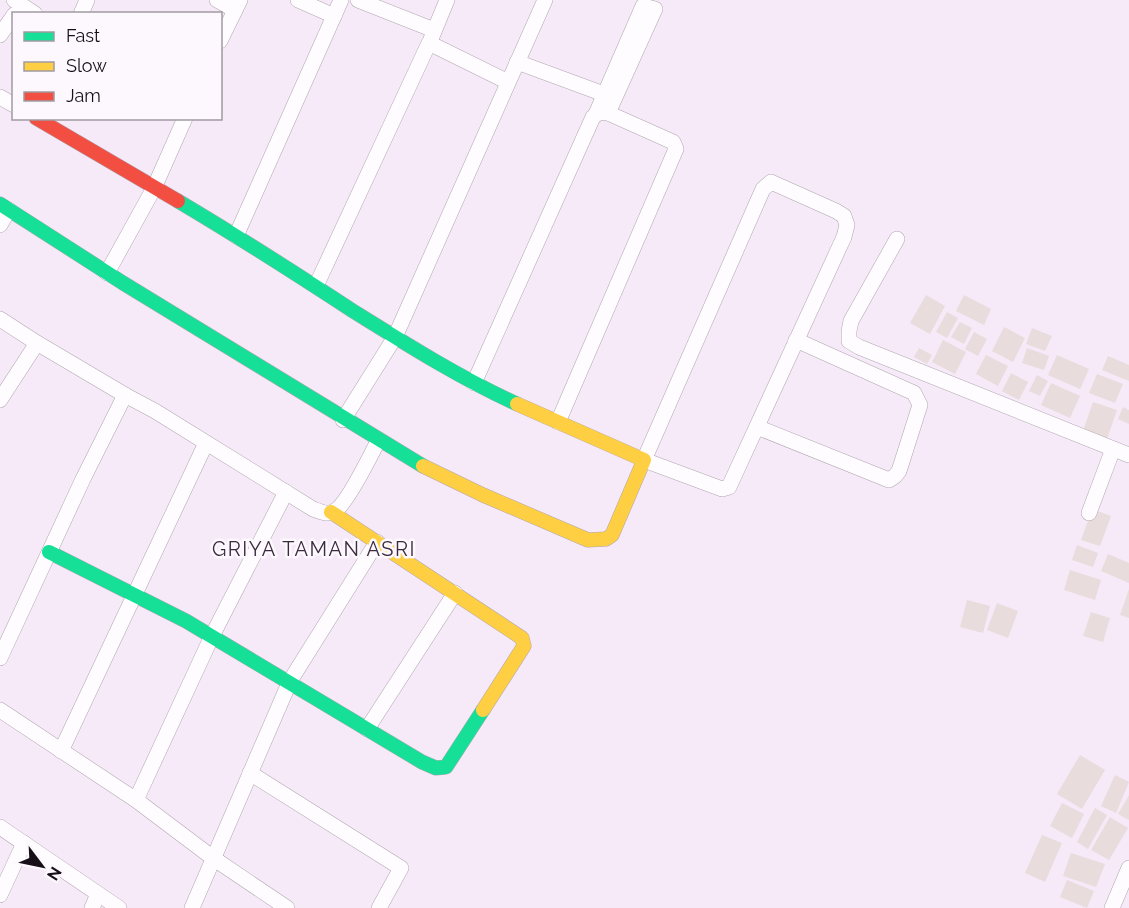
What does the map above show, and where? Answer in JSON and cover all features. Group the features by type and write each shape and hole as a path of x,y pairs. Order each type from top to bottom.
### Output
{"street":[{"path":"218,0 238,5 222,37"},
{"path":"298,0 334,16"},
{"path":"236,236 342,0"},
{"path":"358,0 432,37 508,82"},
{"path":"316,286 447,0"},
{"path":"343,420 395,337 545,0"},
{"path":"474,383 593,117 606,105 655,9 644,6 606,105"},
{"path":"0,35 12,13"},
{"path":"517,62 606,105 673,142 676,149 558,422"},
{"path":"0,225 4,207 410,460 483,495 588,540 606,539 612,535 644,460 763,189 771,182 836,211 844,216 846,221 844,237 729,487 716,488 644,460 474,383 395,337 236,236 39,120"},
{"path":"107,273 154,188 184,120"},
{"path":"897,238 851,321 849,341 1129,455"},
{"path":"0,319 314,509 328,514 337,510 344,500 378,441"},
{"path":"757,427 889,480 896,477 899,471 920,405 917,396 796,340"},
{"path":"0,400 37,343"},
{"path":"0,658 6,627 49,552 125,395"},
{"path":"61,751 206,442"},
{"path":"1089,513 1113,449"},
{"path":"136,800 212,636 286,492"},
{"path":"49,552 212,636 429,766 446,767 524,646 524,642 518,634 331,512"},
{"path":"192,908 290,681 377,542"},
{"path":"367,729 455,593"},
{"path":"0,710 136,800 213,858 287,908"},
{"path":"250,773 400,868 379,908"},
{"path":"0,827 24,843 95,901 119,908"},
{"path":"0,895 24,843"},
{"path":"1112,908 1129,868"}],"building":[{"path":"926,295 945,306 930,334 910,323"},
{"path":"964,295 991,309 984,325 956,311"},
{"path":"947,312 958,318 947,338 936,332"},
{"path":"960,322 972,328 964,344 951,337"},
{"path":"1004,327 1025,338 1013,362 992,351"},
{"path":"1032,328 1052,336 1045,351 1026,344"},
{"path":"974,332 987,339 978,356 965,349"},
{"path":"943,340 966,352 955,374 932,362"},
{"path":"919,348 932,355 927,364 914,357"},
{"path":"1027,348 1049,356 1044,370 1022,363"},
{"path":"986,355 1008,366 998,386 976,374"},
{"path":"1057,355 1089,369 1080,389 1048,375"},
{"path":"1108,356 1129,365 1129,381 1102,370"},
{"path":"1011,373 1028,382 1019,400 1002,391"},
{"path":"1097,374 1123,384 1115,403 1089,393"},
{"path":"1037,375 1048,381 1040,396 1029,391"},
{"path":"1051,383 1080,396 1070,418 1041,405"},
{"path":"1093,402 1117,410 1107,439 1083,431"},
{"path":"1123,407 1129,410 1129,424 1118,419"},
{"path":"1092,509 1111,516 1100,546 1081,540"},
{"path":"1077,545 1098,553 1093,567 1072,560"},
{"path":"1108,554 1129,563 1129,583 1101,571"},
{"path":"1070,570 1101,580 1095,600 1064,590"},
{"path":"1129,589 1129,618 1120,615"},
{"path":"967,600 990,606 983,633 960,627"},
{"path":"997,603 1018,611 1008,638 987,630"},
{"path":"1091,612 1110,618 1103,642 1083,636"},
{"path":"1080,755 1105,770 1082,809 1057,794"},
{"path":"1115,775 1129,782 1116,813 1101,806"},
{"path":"1129,795 1129,820 1118,814"},
{"path":"1062,803 1084,814 1072,838 1050,826"},
{"path":"1095,808 1107,815 1088,849 1077,842"},
{"path":"1110,817 1128,828 1109,860 1091,850"},
{"path":"1042,835 1062,843 1045,882 1025,873"},
{"path":"1071,853 1105,864 1096,887 1063,876"},
{"path":"1067,880 1094,891 1087,908 1060,897"}],"traffic: fast":[{"path":"178,201 413,348 517,404"},
{"path":"0,204 123,283 423,466"},
{"path":"49,552 186,621 422,762 436,768 446,767 483,710"}],"traffic: slow":[{"path":"423,466 483,495 588,540 606,539 612,535 644,460 517,404"},
{"path":"331,512 522,638 524,646 483,710"}],"traffic: jam":[{"path":"39,120 178,201"}],"district":[{"name":"GRIYA TAMAN ASRI","path":"314,549"}]}
